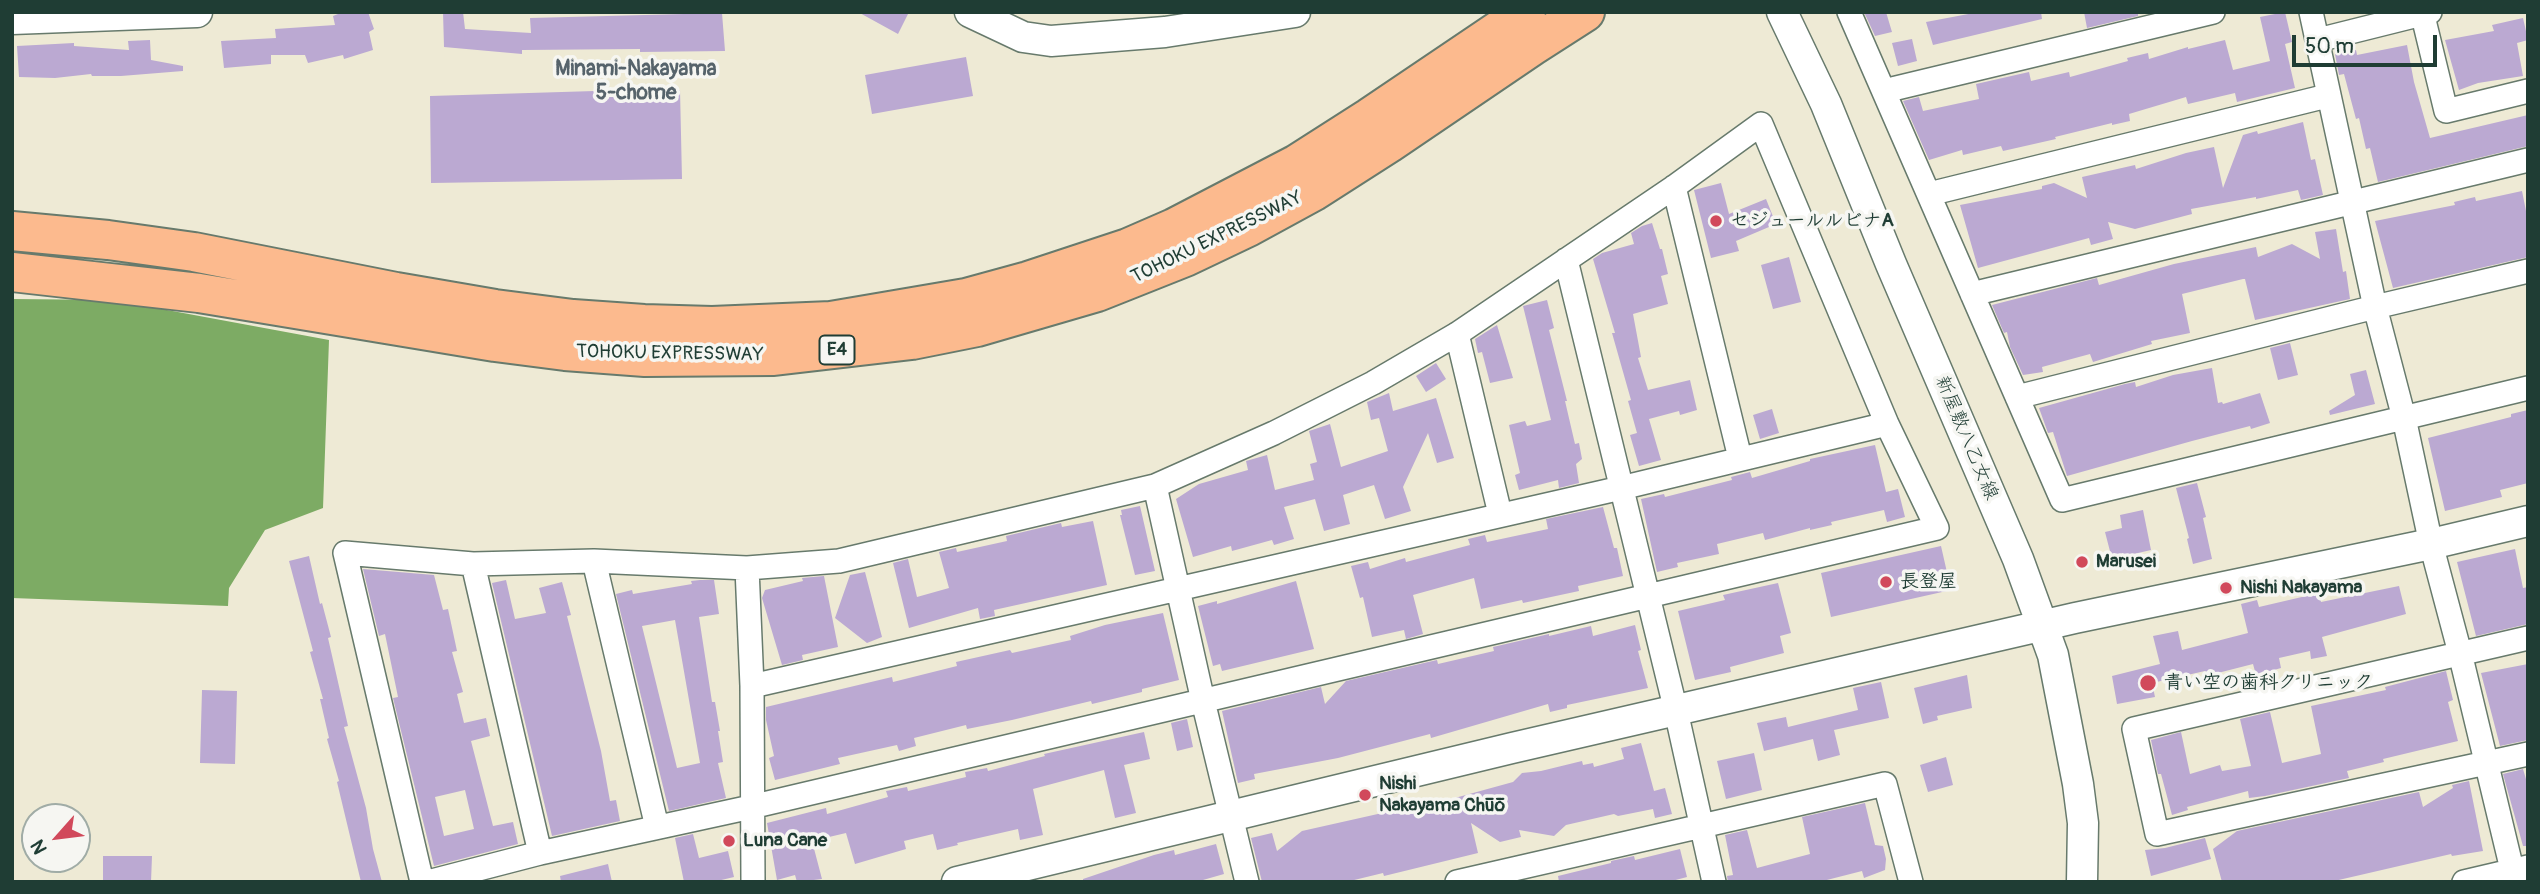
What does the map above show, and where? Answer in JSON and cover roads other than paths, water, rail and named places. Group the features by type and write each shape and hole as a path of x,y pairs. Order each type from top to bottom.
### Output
{"highway":[{"name":"TOHOKU EXPRESSWAY","path":"12,232 108,240 194,253 396,292 573,319 712,326 831,321 966,298 1028,281 1128,247 1174,228 1297,164 1526,12"},
{"name":"TOHOKU EXPRESSWAY","path":"12,272 199,293 565,351 645,357 775,356 912,340 977,327 1097,292 1185,257 1248,227 1314,191 1585,12"}],"street":[{"path":"12,19 197,12"},
{"path":"970,12 1023,37 1051,41 1165,32 1295,12"},
{"name":"新屋敷八乙女線","path":"1782,12 1826,104 1891,264 2018,559 2053,655 2083,822 2082,882"},
{"path":"1849,12 2062,500 2528,388"},
{"path":"1884,91 2213,12"},
{"path":"2311,12 2351,203 2404,418 2431,544 2486,764 2518,873 2465,882"},
{"path":"2318,40 2425,13 2446,111 2528,91"},
{"path":"1929,194 2327,96"},
{"path":"422,882 345,553 472,564 594,561 747,568 839,561 1155,486 1274,433 1373,383 1457,334 1674,187 1761,124 1887,424 1937,528 751,807 540,853 428,882"},
{"path":"1972,294 2528,160"},
{"path":"1674,187 1740,458"},
{"path":"1566,260 1676,711 1714,882"},
{"path":"2017,397 2528,271"},
{"path":"1457,334 1500,514"},
{"path":"752,686 1621,488 1887,424"},
{"path":"1155,486 1247,882"},
{"path":"957,882 2041,626 2528,521"},
{"path":"594,561 657,827"},
{"path":"472,564 540,853"},
{"path":"747,568 752,686 753,882"},
{"path":"2528,638 2134,729 2157,834 2528,754"},
{"path":"1457,882 1885,784 1911,882"}],"place":[{"name":"セジュールルビナA","path":"1716,221"},
{"name":"Marusei","path":"2082,562"},
{"name":"長登屋","path":"1886,582"},
{"name":"Nishi Nakayama","path":"2226,588"},
{"name":"青い空の歯科クリニック","path":"2148,683"},
{"name":"Nishi Nakayama Chūō","path":"1365,795"},
{"name":"Luna Cane","path":"729,841"}],"district":[{"name":"Minami-Nakayama 5-chome","path":"636,82"}]}
